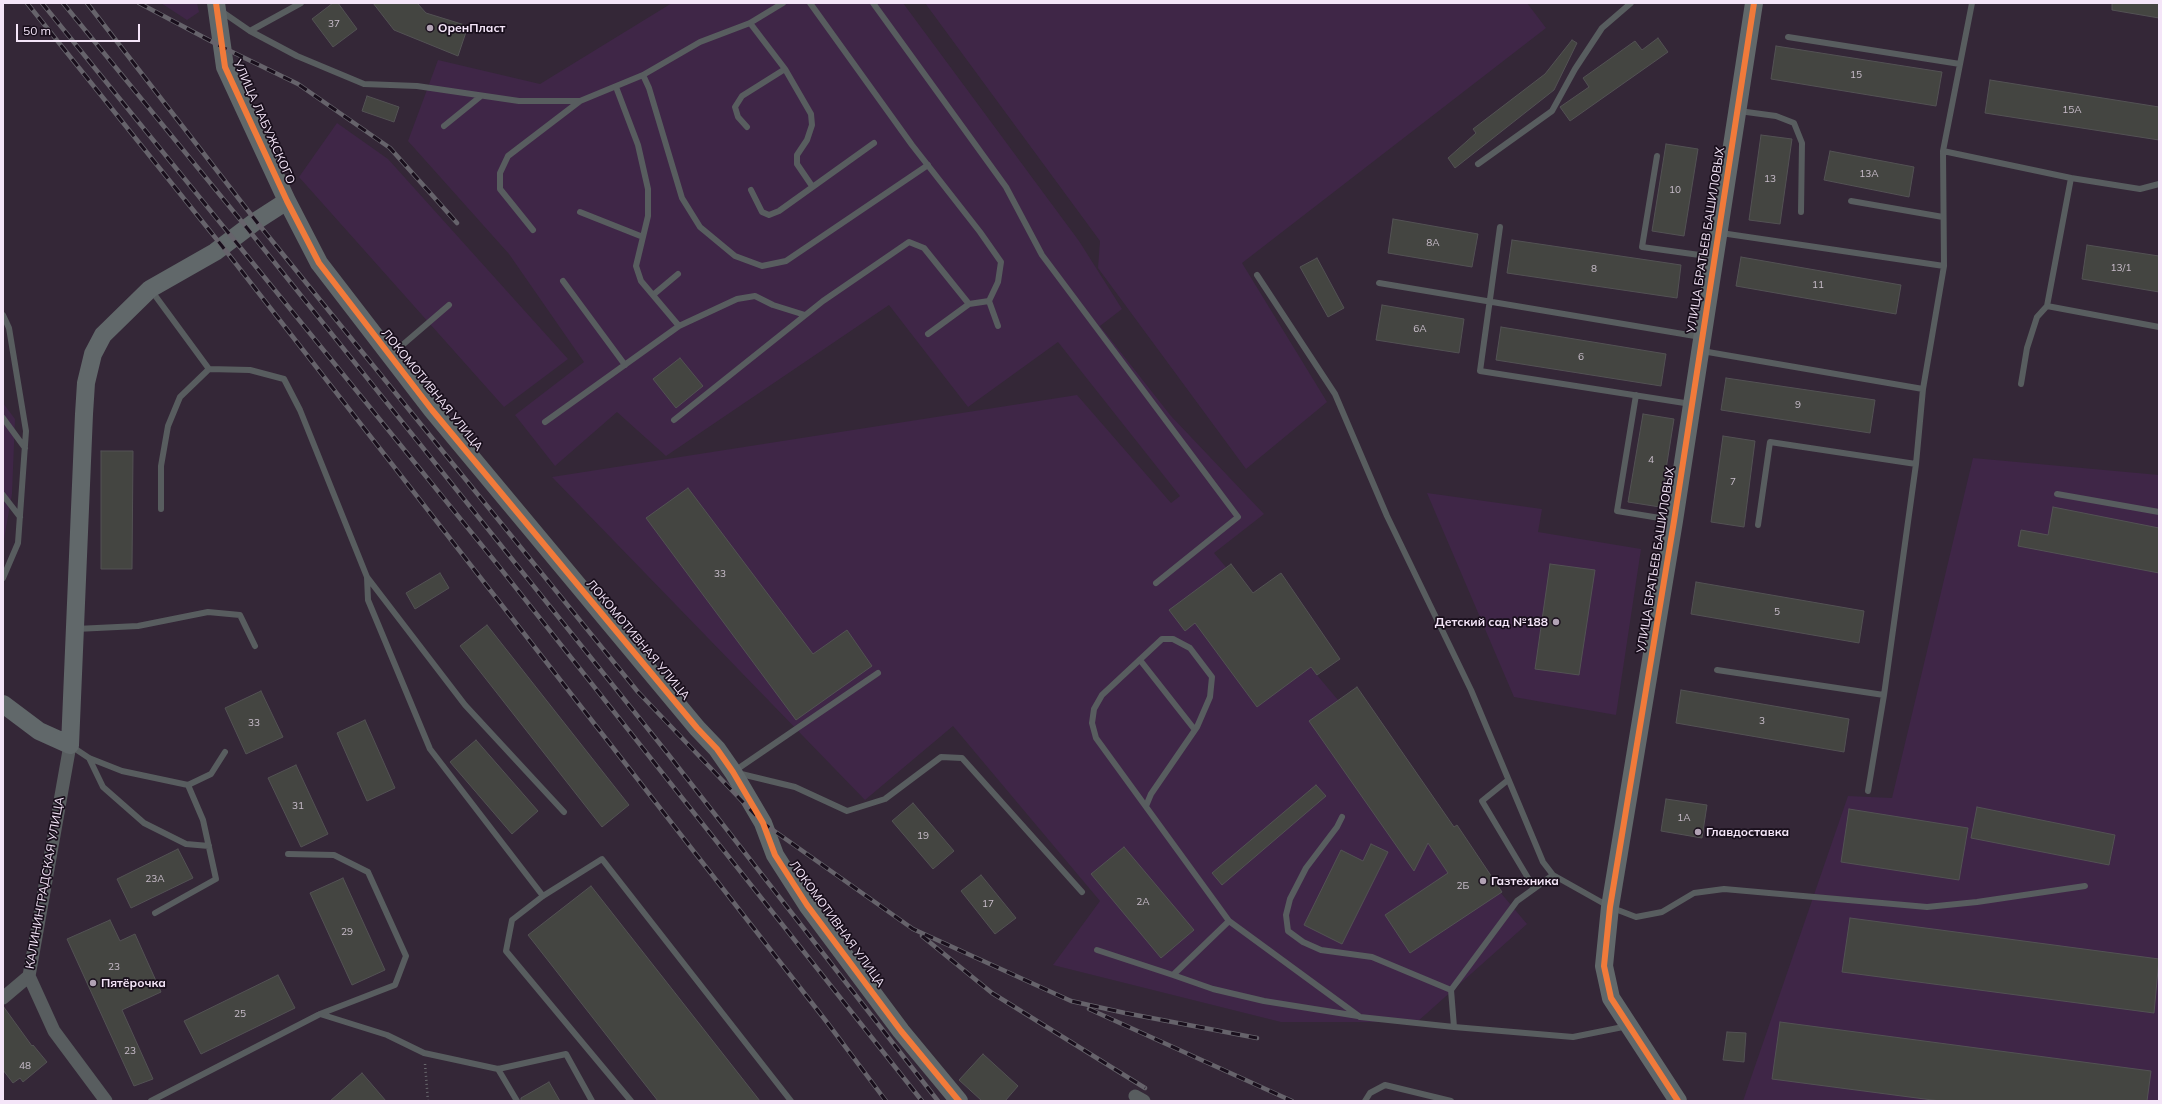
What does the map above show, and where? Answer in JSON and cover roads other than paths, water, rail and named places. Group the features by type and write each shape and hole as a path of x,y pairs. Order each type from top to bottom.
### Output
{"street":[{"name":"УЛИЦА БРАТЬЕВ БАШИЛОВЫХ","path":"1678,1101 1611,998 1604,966 1610,906 1674,521 1754,3"},
{"name":"УЛИЦА ЛАБУЖСКОГО","path":"216,6 225,67 287,201"},
{"path":"3,704 38,731 70,745 86,383 93,354 103,335 150,289 216,252 256,221 287,201"},
{"name":"ЛОКОМОТИВНАЯ УЛИЦА","path":"287,201 319,263 390,357 682,709 717,749 733,772 763,823 775,855 807,905 901,1031 959,1101"},
{"name":"КАЛИНИНГРАДСКАЯ УЛИЦА","path":"70,745 29,976 54,1031 106,1101"},
{"path":"3,998 29,976"}],"lane":[{"path":"250,31 300,3"},
{"path":"533,230 500,189 500,173 508,156 580,100 616,87 642,75 700,42 750,23 783,3"},
{"path":"810,3 928,165 980,232 1000,262 998,282 989,301 998,326"},
{"path":"873,3 1006,187 1042,255 1238,517 1156,583"},
{"path":"1478,164 1552,111 1575,69 1602,28 1631,3"},
{"path":"1868,791 1884,695 1916,464 1923,389 1944,266 1943,151 1972,3"},
{"path":"216,6 250,31 297,56 364,84 417,86 519,101 580,100"},
{"path":"750,23 785,69 811,114 812,126 807,140 797,154 797,164 812,186"},
{"path":"1788,37 1960,64"},
{"path":"747,127 738,117 735,107 742,96 785,69"},
{"path":"642,75 649,88 682,198 700,227 735,256 762,266 786,260 928,165"},
{"path":"616,87 638,145 648,189 648,216 636,266 641,281 680,326"},
{"path":"444,126 480,96"},
{"path":"1738,110 1776,116 1794,123 1802,143 1802,212"},
{"path":"751,190 762,212 769,214 779,211 874,143"},
{"path":"1943,151 2072,178 2140,189 2159,184"},
{"path":"1657,156 1642,247 1715,257"},
{"path":"2021,384 2027,348 2037,317 2047,306 2072,178"},
{"path":"1852,201 1943,217"},
{"path":"580,212 643,237"},
{"path":"1500,227 1480,372 1692,404"},
{"path":"1719,232 1944,266"},
{"path":"674,420 823,301 909,242 924,248 969,304"},
{"path":"653,295 678,274"},
{"path":"1257,275 1335,394 1387,516 1471,690 1543,862 1553,875 1610,906 1636,917 1662,912 1694,893 1724,890 1927,907 1977,902 2085,886"},
{"path":"563,281 625,365"},
{"path":"1379,282 1490,301 1923,389"},
{"path":"150,289 209,369"},
{"path":"545,422 680,326 736,299 755,296 773,305 805,315"},
{"path":"928,334 969,304 989,301"},
{"path":"390,357 449,305"},
{"path":"2047,306 2159,327"},
{"path":"3,315 9,328 26,431 18,543 3,578"},
{"path":"161,509 161,466 168,426 180,397 209,369 250,370 284,379 300,410 367,577 465,705 564,812"},
{"path":"1636,395 1617,511 1674,521"},
{"path":"3,418 25,448"},
{"path":"1758,525 1770,442 1916,464"},
{"path":"2057,494 2159,512"},
{"path":"3,495 20,517"},
{"path":"367,577 368,600 430,749 544,896"},
{"path":"75,629 138,626 208,612 240,615 255,646"},
{"path":"1146,806 1151,794 1194,730 1210,696 1212,677 1190,648 1173,639 1162,639 1102,695 1094,709 1092,723 1096,738 1229,921 1360,1016"},
{"path":"1140,660 1194,730"},
{"path":"1717,670 1884,695"},
{"path":"733,772 878,673"},
{"path":"70,745 89,758 122,771 188,785 211,774 225,752"},
{"path":"733,772 795,787 848,811 884,799 941,757 962,758 1082,892"},
{"path":"89,758 103,787 144,823 186,844 209,846"},
{"path":"1508,780 1482,801 1534,888"},
{"path":"155,913 216,879 202,820 188,785"},
{"path":"1342,817 1337,827 1306,868 1290,899 1286,915 1288,930 1302,942 1321,950 1372,957 1451,990"},
{"path":"151,1101 320,1014 395,985 406,956 368,872 334,855 288,854"},
{"path":"631,1101 506,951 512,920 544,896 602,859 791,1101"},
{"path":"1454,1027 1451,990 1517,901 1553,875"},
{"path":"1173,976 1229,921"},
{"path":"1097,950 1213,989 1264,1000 1360,1016 1454,1027 1574,1037 1628,1026"},
{"path":"320,1014 387,1035 424,1053 498,1069 566,1054 592,1101"},
{"path":"498,1069 517,1101"},
{"path":"1365,1101 1370,1093 1385,1085 1451,1101"}],"railway":[{"path":"27,3 222,246 826,1021 886,1101"},
{"path":"42,3 497,564 922,1101"},
{"path":"63,3 247,228 668,754 938,1101"},
{"path":"87,3 256,221 638,692 763,823 913,929 1071,1001 1125,1013 1257,1038"},
{"path":"139,3 222,47 298,84 390,148 457,223"},
{"path":"922,936 992,993 1145,1088"},
{"path":"1089,1009 1292,1101"}],"place":[{"name":"ОренПласт","path":"430,28"},
{"name":"Детский сад №188","path":"1556,622"},
{"name":"Главдоставка","path":"1698,832"},
{"name":"Газтехника","path":"1483,881"},
{"name":"Пятёрочка","path":"93,983"}]}
